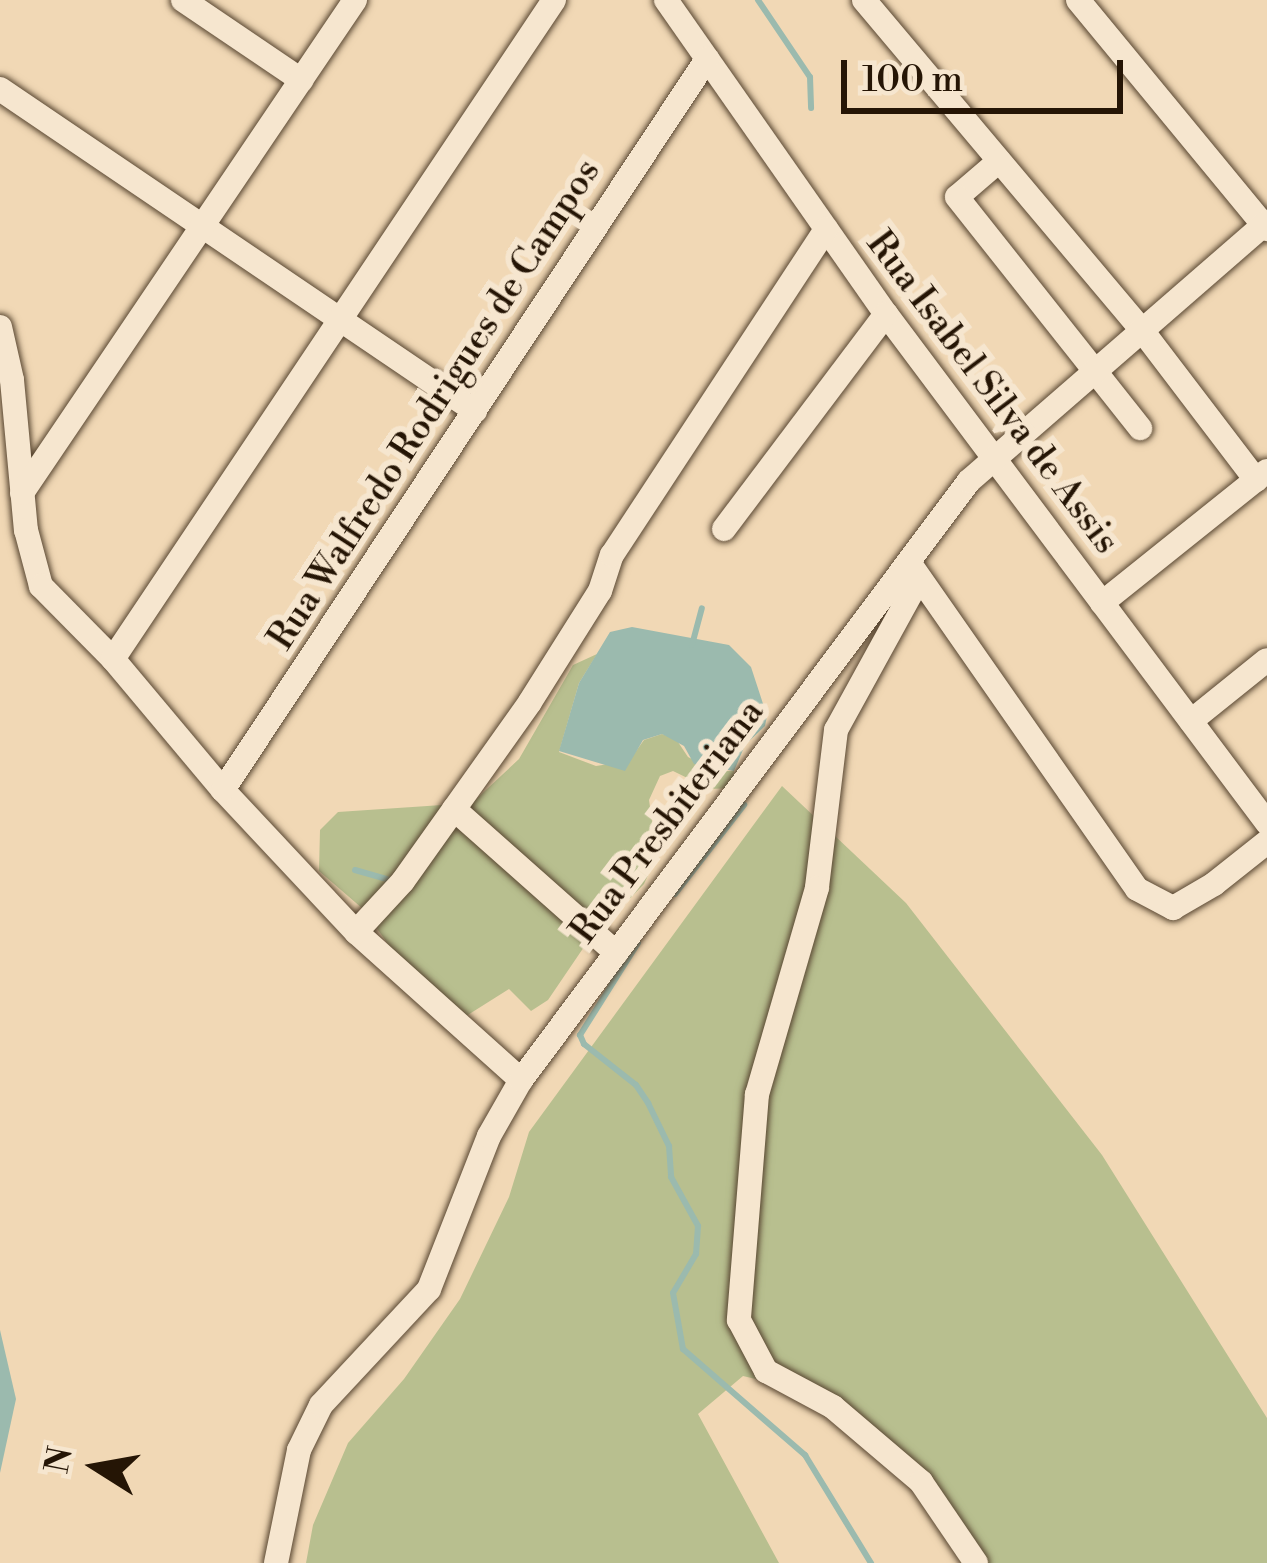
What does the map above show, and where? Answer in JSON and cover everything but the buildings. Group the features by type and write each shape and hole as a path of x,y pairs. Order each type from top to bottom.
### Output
{"street":[{"path":"183,0 301,80"},
{"path":"22,493 355,0"},
{"path":"113,659 343,322 554,0"},
{"name":"Rua Isabel Silva de Assis","path":"666,0 886,314 1267,823"},
{"path":"864,0 1262,475 1102,603"},
{"path":"1078,0 1266,226"},
{"name":"Rua Walfredo Rodrigues de Campos","path":"224,790 707,59"},
{"path":"0,89 476,411"},
{"path":"999,161 957,197 1141,428"},
{"name":"Rua Presbiteriana","path":"276,1563 299,1450 320,1405 429,1288 489,1136 521,1079 914,570 970,481 1093,369 1266,226"},
{"path":"356,932 403,881 530,702 600,591 612,555 826,229"},
{"path":"724,529 886,314"},
{"path":"0,327 12,380 22,493 40,586 113,659 224,790 356,932 521,1079"},
{"path":"976,1563 921,1482 833,1407 766,1371 739,1320 757,1094 817,888 836,730 914,570 1137,889 1173,908 1214,884 1267,842"},
{"path":"1191,721 1267,659"},
{"path":"454,809 616,953"}],"green space":[{"path":"597,654 579,683 559,752 596,766 629,761 644,740 662,734 676,739 688,757 715,771 734,771 732,788 710,789 673,771 660,776 649,800 657,855 644,884 586,944 548,1000 531,1011 509,989 463,1018 423,993 363,909 319,871 320,830 338,812 472,803 519,759 573,665"},
{"path":"782,786 906,903 1102,1155 1267,1418 1267,1563 983,1563 923,1491 798,1389 743,1376 698,1414 779,1563 306,1563 313,1525 348,1443 404,1379 460,1299 509,1197 529,1132"}],"shaded area":[{"path":"632,627 729,645 751,667 767,716 765,726 745,745 734,771 694,764 684,746 662,734 643,740 625,771 559,751 579,683 610,632"},
{"path":"0,1330 16,1399 0,1473"}],"waterway":[{"path":"758,0 810,77 811,108"},
{"path":"692,645 702,608"},
{"path":"675,894 744,805"},
{"path":"355,870 390,880"},
{"path":"638,943 580,1035 584,1044 636,1085 648,1103 669,1146 671,1177 698,1226 696,1254 673,1293 683,1349 805,1455 871,1563"}]}
